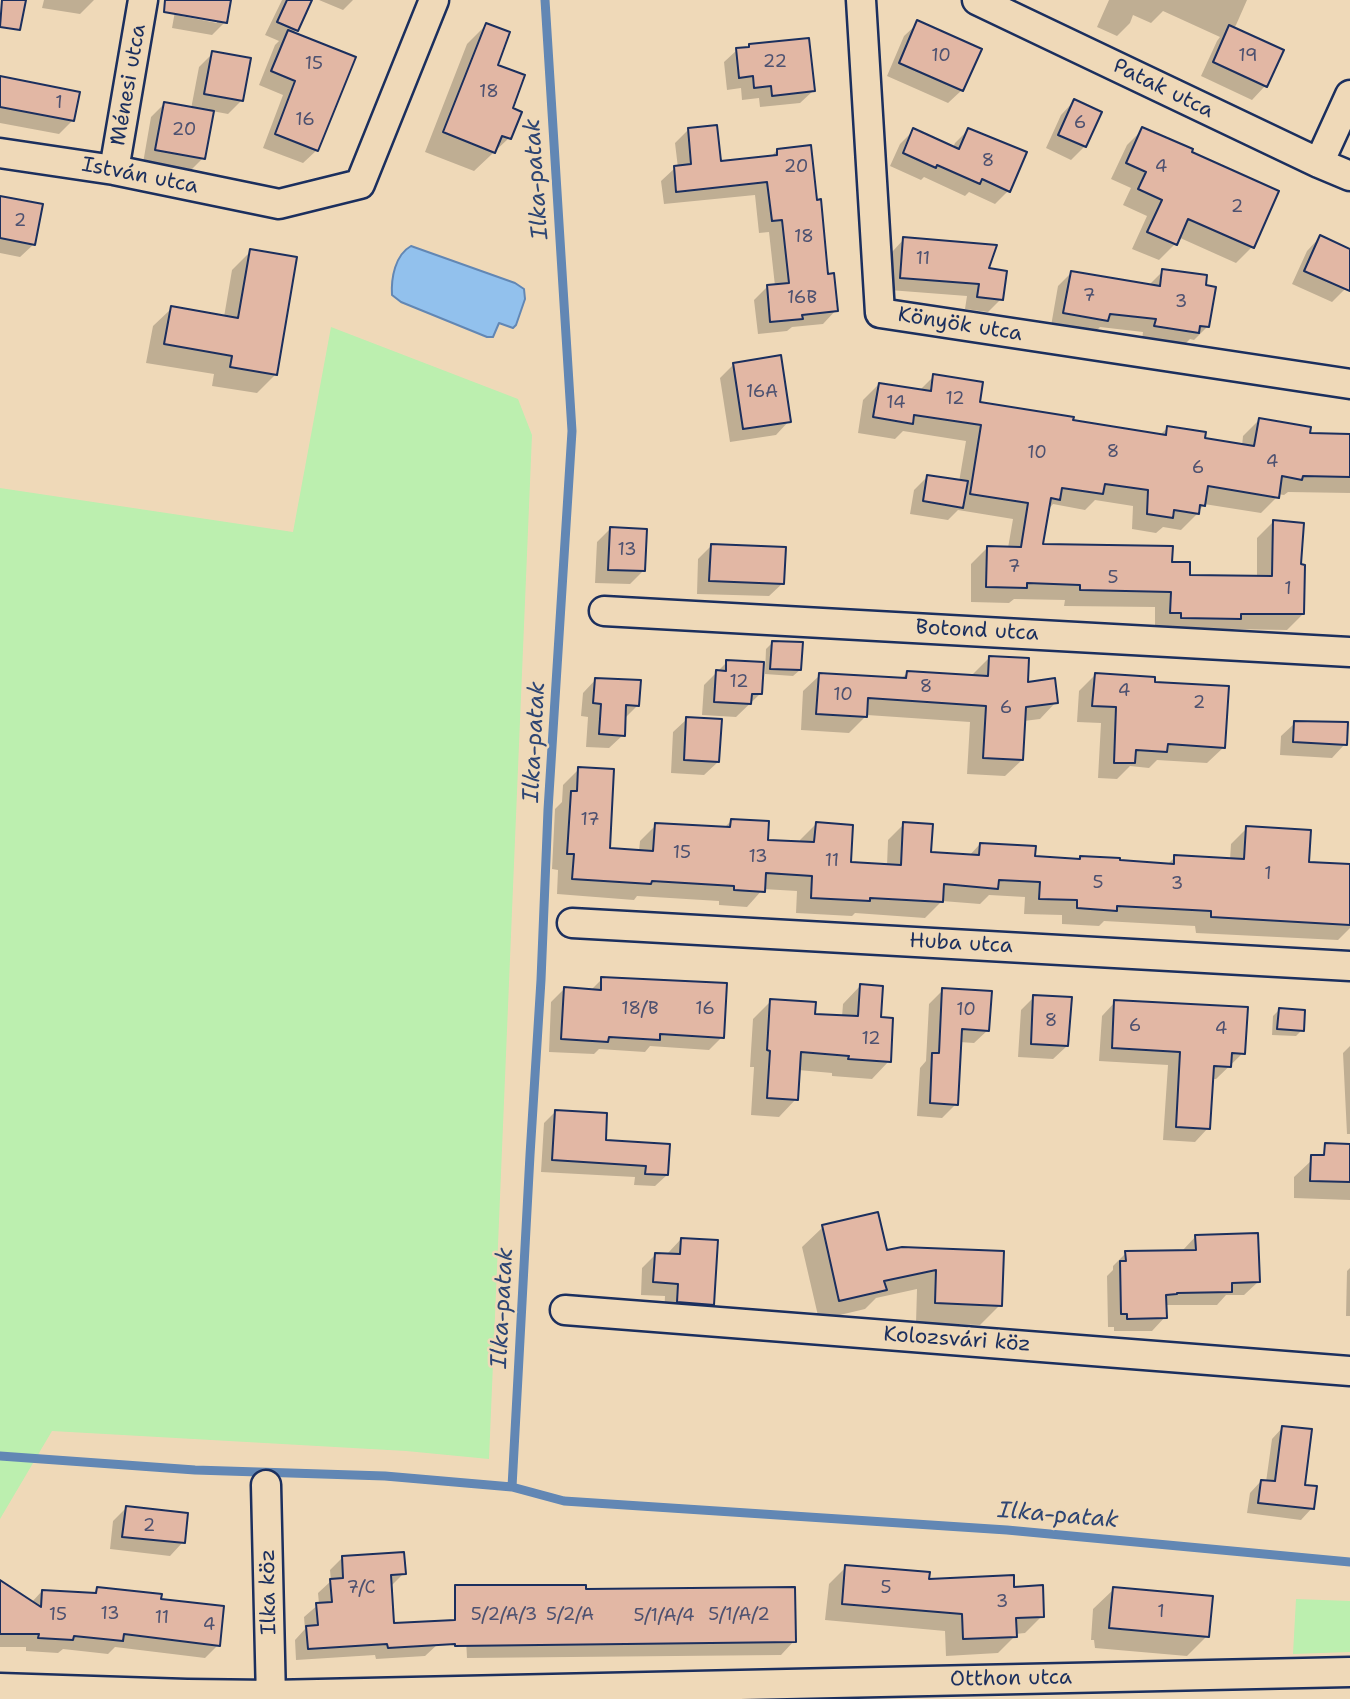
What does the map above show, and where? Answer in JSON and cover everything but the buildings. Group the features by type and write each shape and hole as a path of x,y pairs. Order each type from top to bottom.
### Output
{"street":[{"name":"Ménesi utca","path":"114,170 143,0"},
{"name":"István utca","path":"0,153 114,170 279,204 360,184 434,0"},
{"name":"Könyök utca","path":"861,0 880,313 1350,384"},
{"name":"Patak utca","path":"977,0 1350,176"},
{"path":"1319,163 1350,95"},
{"name":"Botond utca","path":"604,611 1350,652"},
{"name":"Huba utca","path":"572,923 1350,966"},
{"name":"Kolozsvári köz","path":"565,1310 1350,1371"},
{"name":"Ilka köz","path":"266,1485 271,1697"},
{"name":"Otthon utca","path":"0,1688 271,1697 1350,1672"}],"green space":[{"path":"331,327 518,399 532,435 489,1459 406,1451 52,1431 0,1519 0,488 293,532"},
{"path":"1296,1599 1350,1601 1350,1652 1293,1654"}],"water":[{"path":"411,246 515,283 524,289 525,299 516,325 513,328 499,323 493,337 487,337 401,302 392,295 393,274 401,255"}],"waterway":[{"name":"Ilka-patak","path":"512,1487 548,810 572,431 545,0"},
{"name":"Ilka-patak","path":"0,1456 195,1470 385,1476 512,1487 564,1501 1007,1530 1350,1562"}]}
